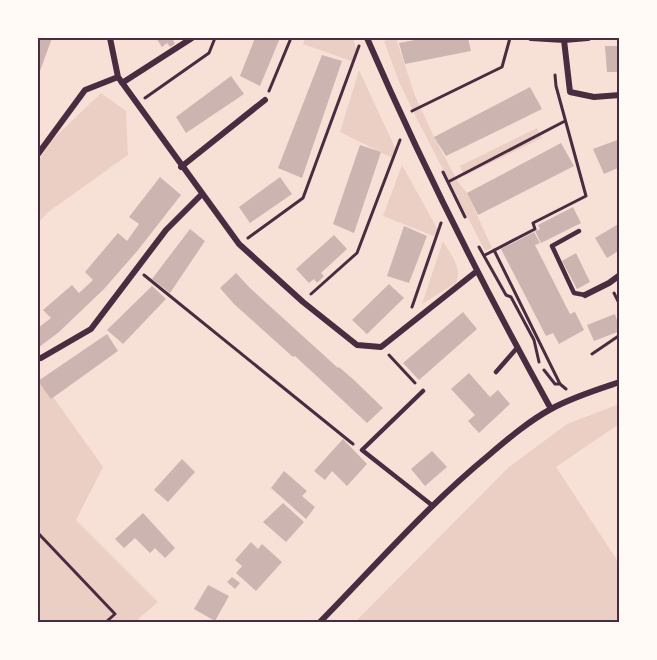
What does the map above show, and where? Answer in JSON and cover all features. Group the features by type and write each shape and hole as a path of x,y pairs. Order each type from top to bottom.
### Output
{"street":[{"path":"110,38 120,80 201,195 239,244 303,302 357,345 381,347 477,271"},
{"path":"38,154 86,90 120,80 192,38"},
{"path":"367,38 445,209 551,409"},
{"path":"531,38 564,40 588,38"},
{"path":"564,40 570,92 594,97 620,95"},
{"path":"181,166 265,100"},
{"path":"40,358 91,328 166,230 201,195"},
{"path":"585,296 609,284 620,275"},
{"path":"320,622 433,506 514,434 551,409 620,382"}],"lane":[{"path":"579,231 552,246 574,293 585,296"},
{"path":"496,372 517,348"},
{"path":"423,391 362,450 433,506"}],"path":[{"path":"137,104 209,53 215,38"},
{"path":"265,100 291,38"},
{"path":"239,244 303,198 362,38"},
{"path":"410,112 502,67 510,38"},
{"path":"485,255 535,229 533,223 586,196 555,86 555,74"},
{"path":"448,182 565,120"},
{"path":"303,302 357,253 405,125"},
{"path":"443,172 469,225"},
{"path":"405,326 445,209"},
{"path":"479,246 506,295 511,297 534,340 539,364 555,384 560,384"},
{"path":"494,250 560,384 575,398"},
{"path":"138,269 362,450"},
{"path":"592,354 620,335"},
{"path":"381,347 423,391"},
{"path":"38,533 115,614 106,622"}],"shaded area":[{"path":"305,38 353,38 357,52 354,62 303,44"},
{"path":"396,38 415,96 457,180 467,193 492,248 485,251 399,82 384,41"},
{"path":"359,70 397,152 394,159 340,132"},
{"path":"101,93 126,111 128,155 47,213 38,223 38,161 51,141"},
{"path":"537,128 542,138 464,176 460,166"},
{"path":"402,165 438,230 436,237 383,216"},
{"path":"443,241 457,267 458,278 456,283 422,304"},
{"path":"38,381 46,387 103,467 76,520 158,602 135,622 38,622"},
{"path":"619,404 619,424 556,467 619,563 619,622 355,622 509,467 567,424"}],"building":[{"path":"38,38 52,38 40,71 38,70"},
{"path":"156,38 176,38 173,40 175,44 170,47 167,43 162,47"},
{"path":"255,38 280,38 260,86 240,76"},
{"path":"425,38 468,38 471,51 405,64 399,43"},
{"path":"605,46 620,46 620,72 607,72"},
{"path":"322,55 342,61 302,178 278,168"},
{"path":"231,76 244,94 186,133 176,117"},
{"path":"530,87 542,109 446,156 434,137"},
{"path":"620,139 620,167 604,174 593,149"},
{"path":"561,143 574,166 478,215 467,193"},
{"path":"360,145 381,152 354,233 333,224"},
{"path":"160,177 181,195 104,289 59,332 38,348 38,328 51,318 43,310 72,285 79,293 93,280 85,272 118,233 127,241 139,224 129,217"},
{"path":"280,177 292,194 250,223 239,207"},
{"path":"573,207 581,223 541,243 535,231 540,229 538,225"},
{"path":"620,223 620,250 607,258 595,238"},
{"path":"404,226 427,236 409,283 387,276"},
{"path":"190,229 205,241 170,293 152,279"},
{"path":"534,232 540,243 535,245 570,314 575,312 584,330 559,344 553,333 546,336 501,249"},
{"path":"334,235 347,249 321,273 324,276 317,283 314,279 309,283 296,269"},
{"path":"576,253 590,282 577,289 562,261"},
{"path":"236,273 383,408 367,423 295,356 293,357 234,304 220,288"},
{"path":"389,284 404,298 367,334 352,320"},
{"path":"152,286 166,299 123,344 107,330"},
{"path":"463,312 477,329 419,380 403,363"},
{"path":"615,314 620,331 594,341 587,325"},
{"path":"107,334 118,351 51,399 38,381"},
{"path":"469,373 490,397 498,390 510,404 479,433 468,421 475,415 451,389"},
{"path":"343,439 367,464 347,486 332,471 325,480 314,471"},
{"path":"432,451 447,467 425,486 411,469"},
{"path":"182,459 195,472 168,502 154,490"},
{"path":"284,471 307,491 302,496 315,507 306,519 271,488"},
{"path":"283,503 304,522 286,542 263,522"},
{"path":"143,513 175,548 165,558 155,548 150,553 135,538 124,548 115,539"},
{"path":"251,542 258,549 262,544 282,562 256,591 236,573 242,566 235,560"},
{"path":"232,577 240,583 235,589 227,582"},
{"path":"208,585 229,596 215,621 194,609"}]}
